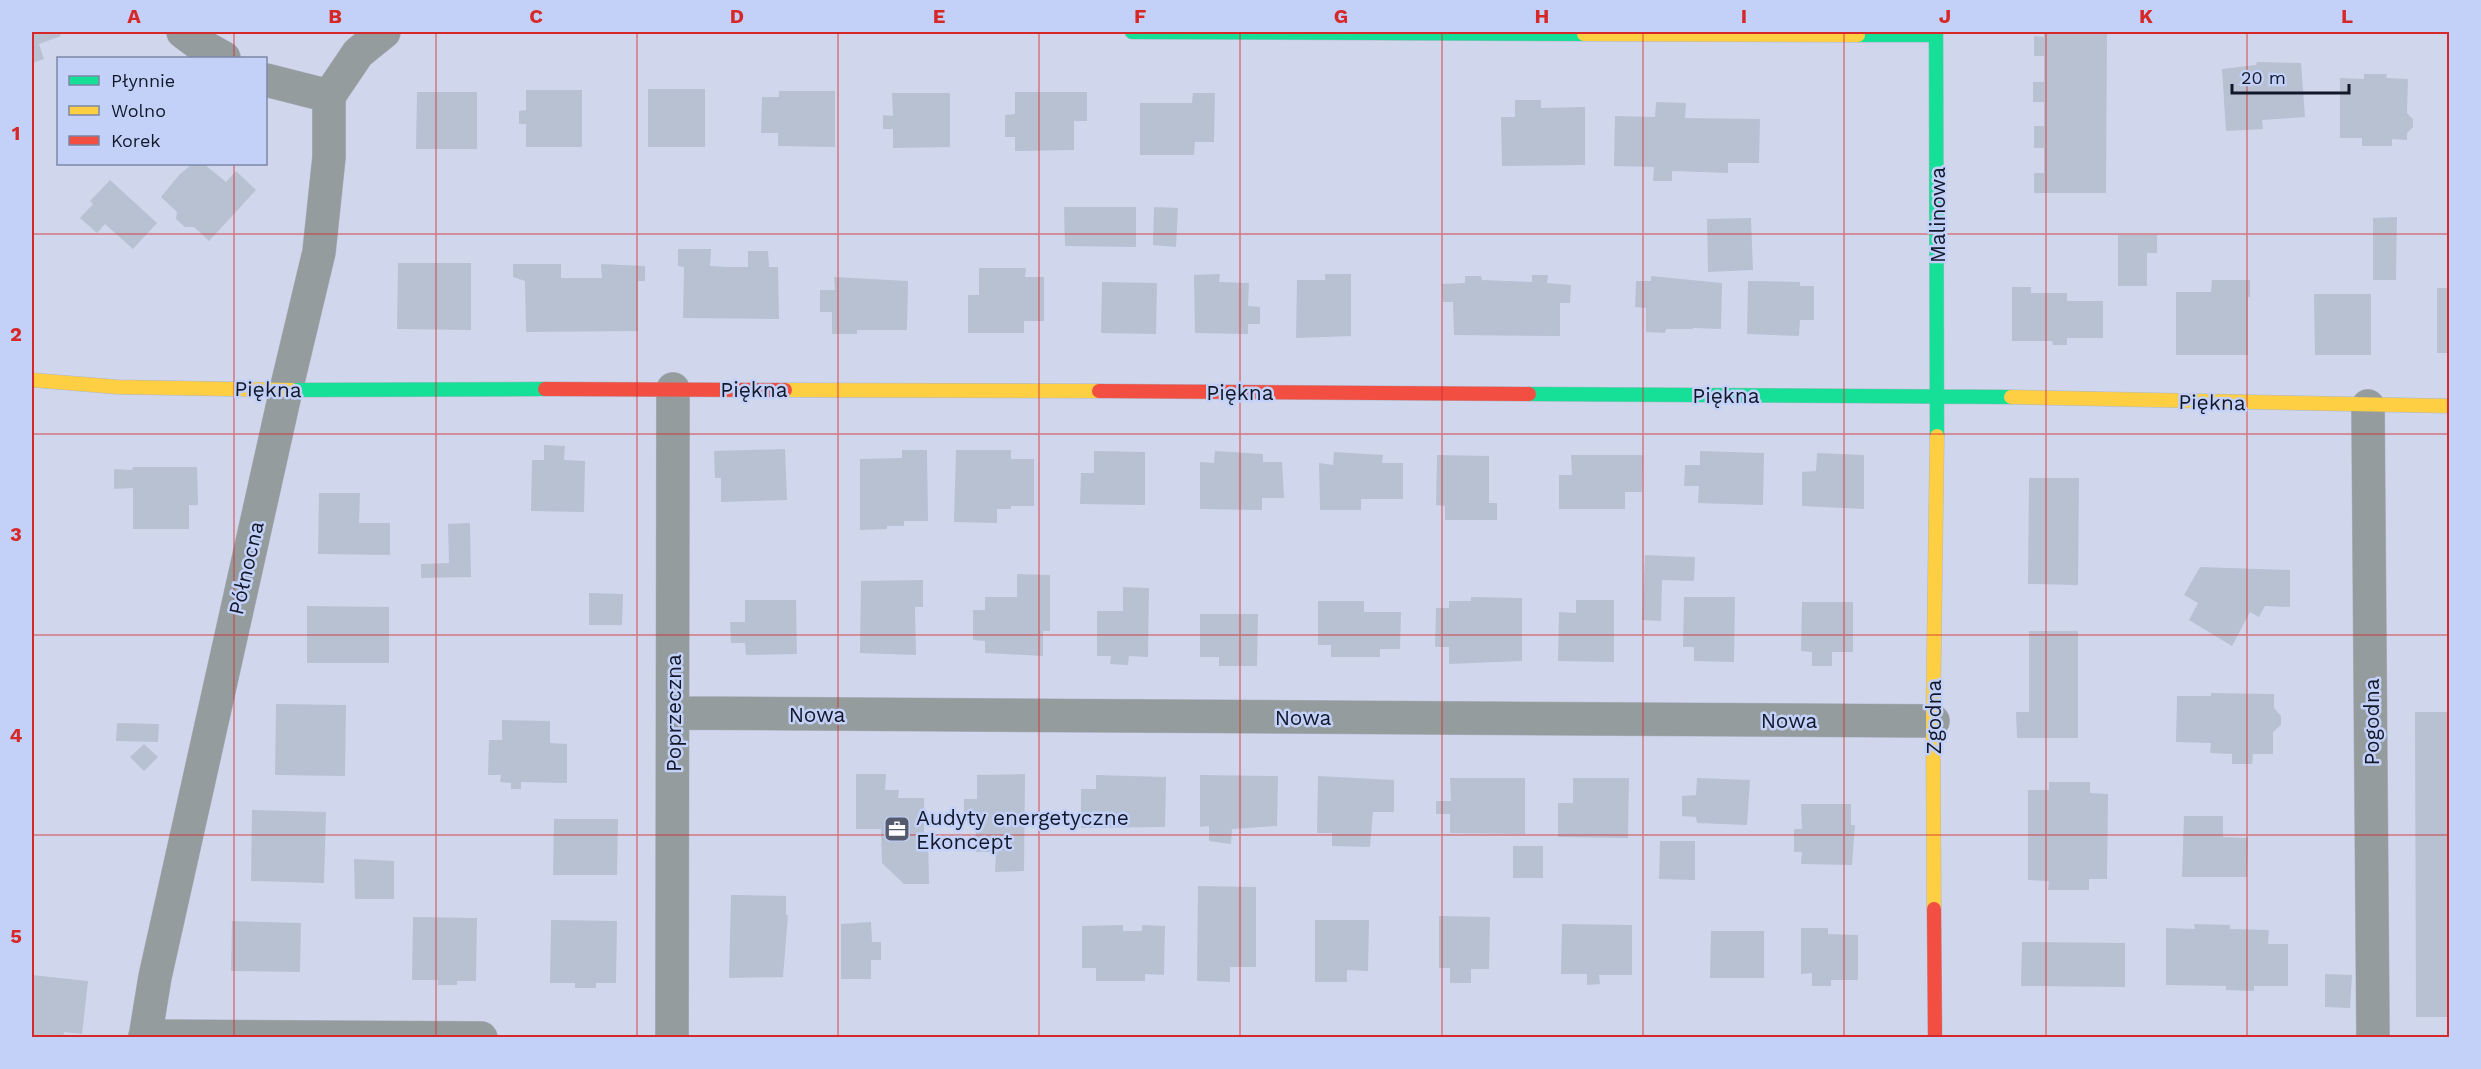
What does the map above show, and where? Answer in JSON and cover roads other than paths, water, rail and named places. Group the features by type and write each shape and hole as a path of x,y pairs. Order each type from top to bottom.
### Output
{"street":[{"path":"183,32 222,57"},
{"path":"267,80 329,96 358,53 384,32"},
{"name":"Malinowa","path":"1132,32 1936,33 1938,396"},
{"name":"Północna","path":"145,1037 155,977 319,252 329,158 329,96"},
{"name":"Piękna","path":"32,380 118,387 286,390 673,389 1938,396 2450,406"},
{"name":"Poprzeczna","path":"672,1038 673,389"},
{"name":"Zgodna","path":"1935,1038 1933,721 1938,396"},
{"name":"Pogodna","path":"2368,406 2373,1038"},
{"name":"Nowa","path":"673,713 1933,721"},
{"path":"145,1037 481,1038"}],"place":[{"name":"Audyty energetyczne Ekoncept","path":"897,829"}]}
